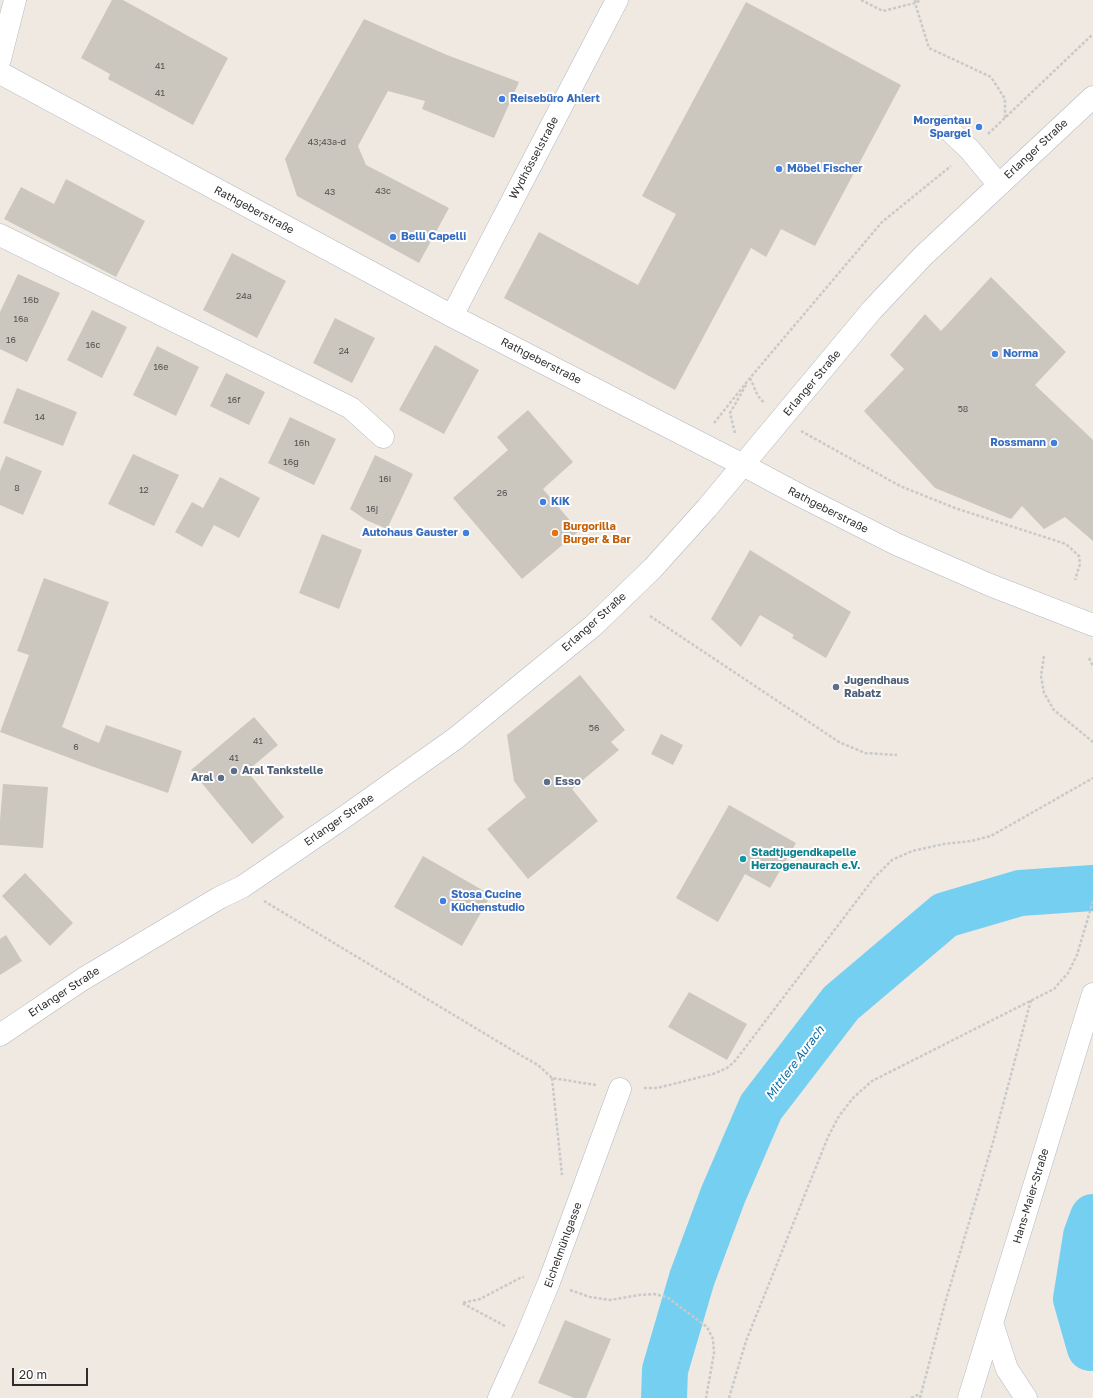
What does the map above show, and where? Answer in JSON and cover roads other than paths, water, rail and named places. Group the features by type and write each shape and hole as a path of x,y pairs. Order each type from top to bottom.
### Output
{"street":[{"path":"0,59 15,0"},
{"name":"Wydhösselstraße","path":"452,316 617,0"},
{"name":"Rathgeberstraße","path":"0,73 452,316 896,544 990,586 1093,625"},
{"name":"Erlanger Straße","path":"0,1035 83,979 219,898 242,887 456,738 593,626 653,568 707,508 881,301 923,256 1093,97"},
{"path":"946,127 970,150 999,185"},
{"path":"0,235 351,408 383,437"},
{"name":"Hans-Maier-Straße","path":"969,1398 1093,994"},
{"name":"Eichelmühlgasse","path":"499,1398 549,1282 620,1089"},
{"path":"992,1323 1007,1369 1026,1398"}],"waterway":[{"name":"Mittlere Aurach","path":"664,1398 665,1370 692,1278 723,1195 761,1107 841,1003 945,915 1020,893 1093,888"},
{"name":"Mittlere Aurach","path":"1090,1348 1076,1299 1086,1236 1093,1217"}],"place":[{"name":"Reisebüro Ahlert","path":"502,99"},
{"name":"Morgentau Spargel","path":"979,127"},
{"name":"Möbel Fischer","path":"779,169"},
{"name":"Belli Capelli","path":"393,237"},
{"name":"Norma","path":"995,354"},
{"name":"Rossmann","path":"1054,443"},
{"name":"KiK","path":"543,502"},
{"name":"Autohaus Gauster","path":"466,533"},
{"name":"Burgorilla Burger & Bar","path":"555,533"},
{"name":"Jugendhaus Rabatz","path":"836,687"},
{"name":"Aral Tankstelle","path":"234,771"},
{"name":"Aral","path":"221,778"},
{"name":"Esso","path":"547,782"},
{"name":"Stadtjugendkapelle Herzogenaurach e.V.","path":"743,859"},
{"name":"Stosa Cucine Küchenstudio","path":"443,901"}]}
